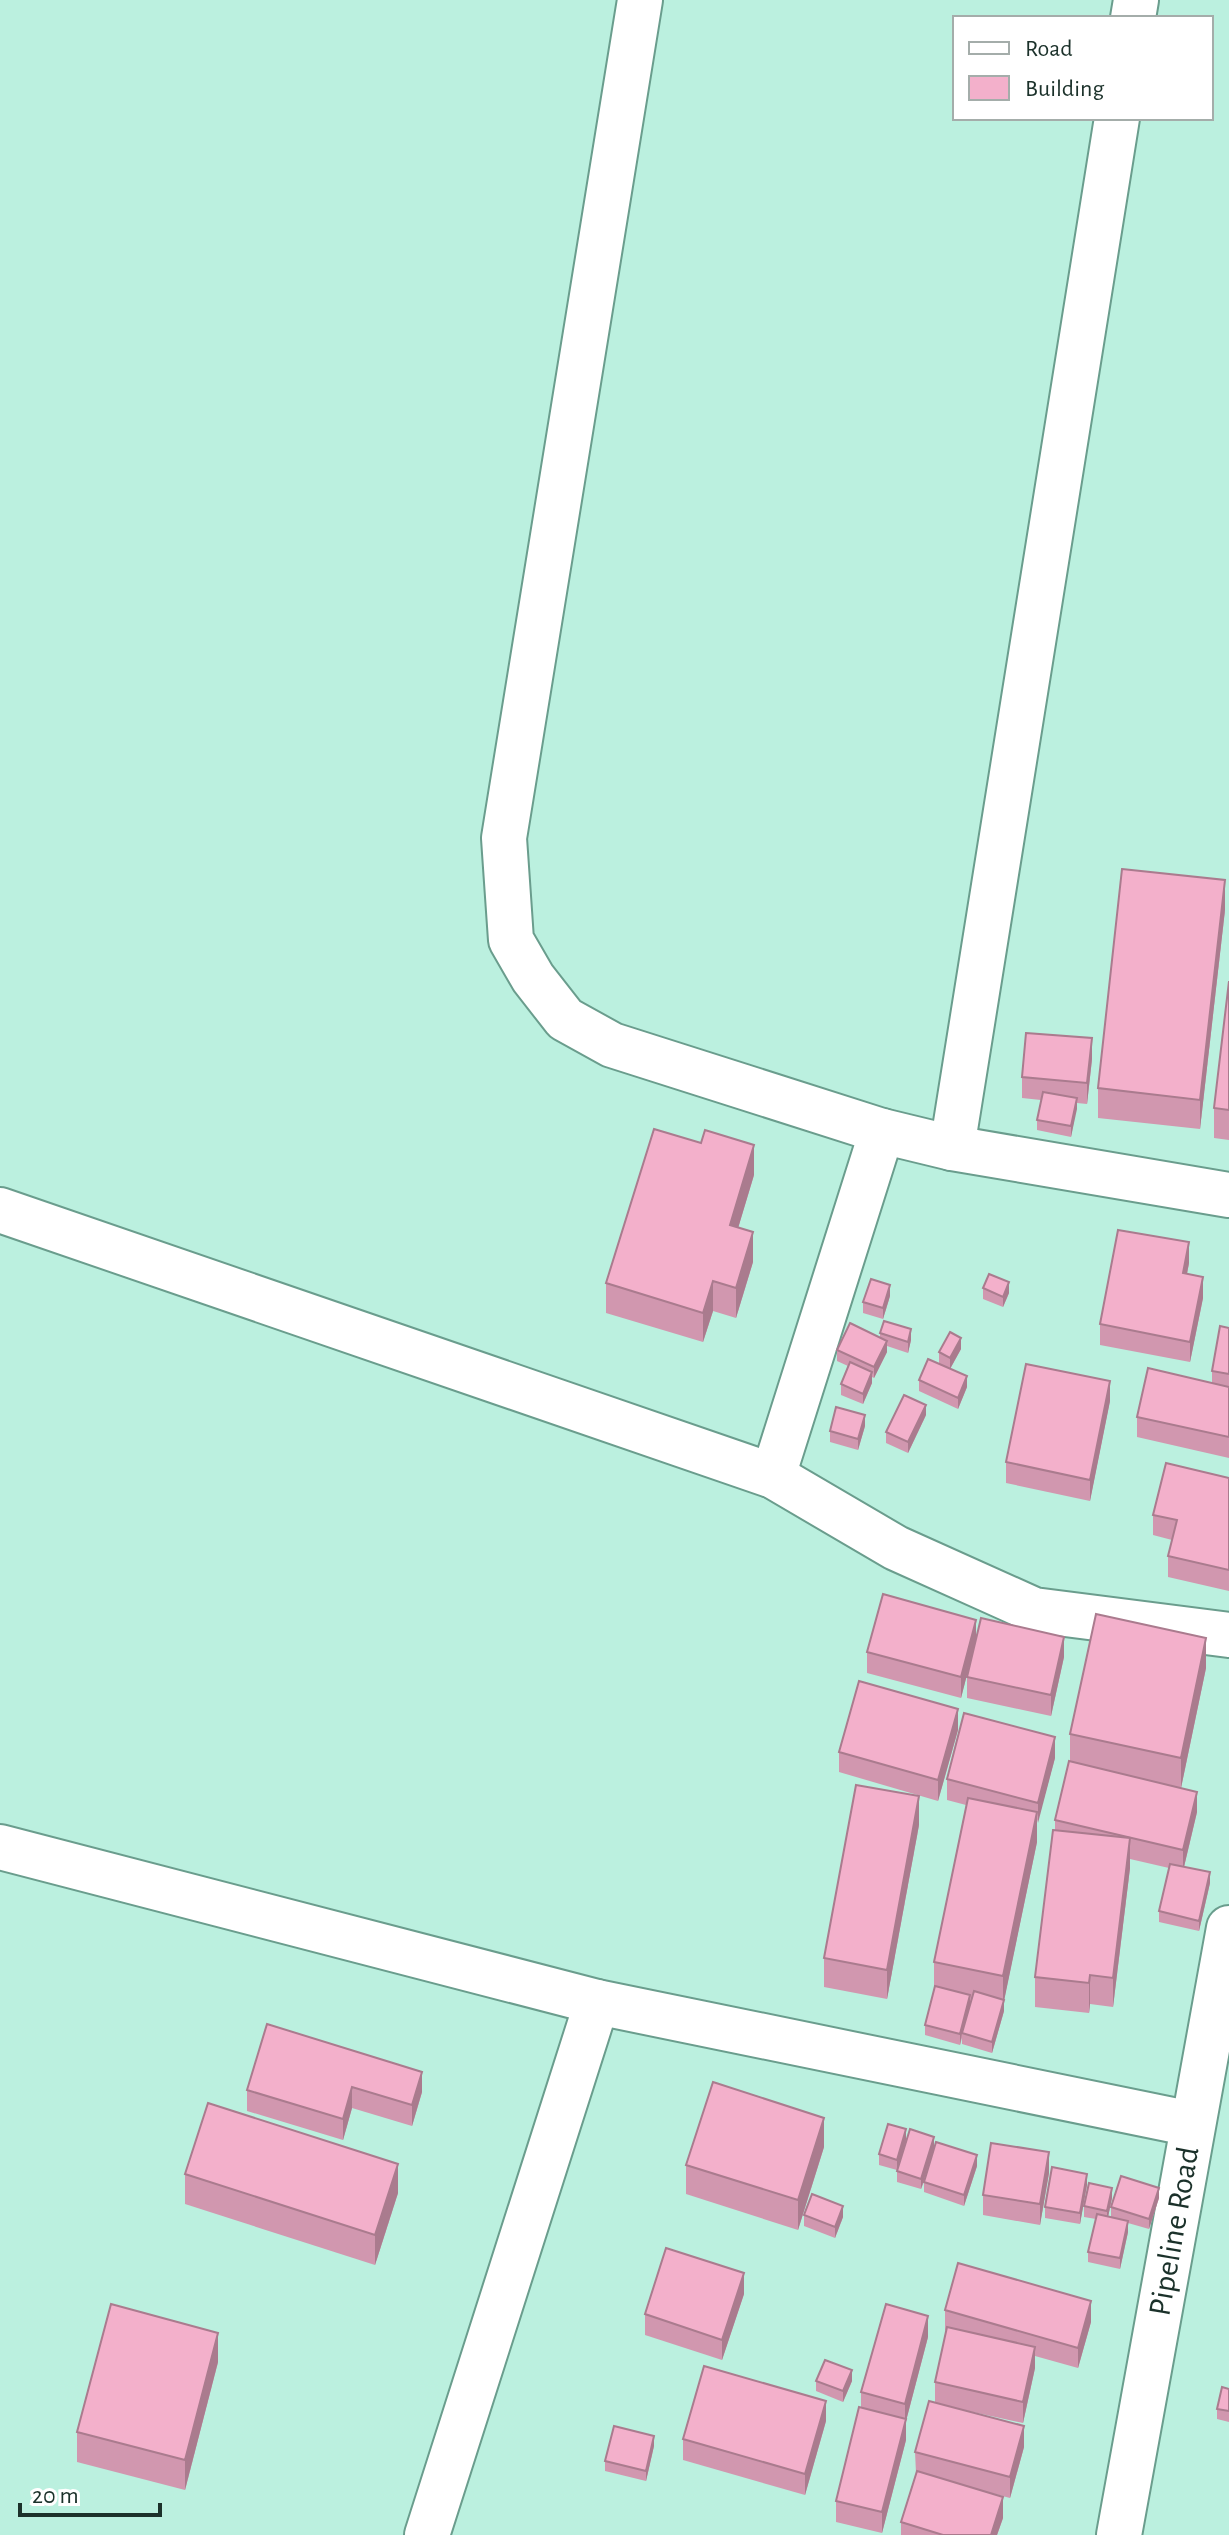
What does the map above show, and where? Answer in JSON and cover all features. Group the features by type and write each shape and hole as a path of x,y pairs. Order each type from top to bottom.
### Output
{"street":[{"path":"640,0 504,838 511,940 533,978 565,1019 612,1045 882,1131 952,1148 1229,1195"},
{"path":"952,1148 1117,120"},
{"path":"773,1476 882,1131"},
{"path":"0,1210 773,1476 896,1548 1034,1610 1229,1635"},
{"path":"0,1847 597,2002 1192,2124"},
{"name":"Pipeline Road","path":"1119,2535 1229,1928"},
{"path":"427,2535 597,2002"}],"building":[{"path":"1122,869 1225,880 1200,1100 1098,1088"},
{"path":"1229,981 1229,1110 1214,1108"},
{"path":"1026,1033 1092,1038 1087,1083 1022,1077"},
{"path":"1043,1092 1077,1098 1071,1126 1037,1120"},
{"path":"654,1129 701,1143 705,1130 754,1145 730,1225 753,1232 736,1288 713,1281 703,1313 606,1283"},
{"path":"1118,1230 1189,1242 1183,1273 1203,1277 1190,1342 1100,1324"},
{"path":"989,1274 1009,1282 1003,1297 983,1288"},
{"path":"871,1279 890,1285 883,1308 863,1302"},
{"path":"884,1321 911,1329 908,1342 880,1333"},
{"path":"850,1323 887,1341 874,1367 837,1350"},
{"path":"1220,1326 1229,1328 1229,1374 1212,1371"},
{"path":"950,1332 961,1338 950,1358 939,1352"},
{"path":"928,1359 967,1376 958,1398 919,1380"},
{"path":"850,1362 872,1372 863,1394 841,1384"},
{"path":"1026,1364 1110,1381 1090,1480 1006,1462"},
{"path":"1148,1368 1229,1387 1229,1437 1137,1417"},
{"path":"904,1395 926,1405 908,1442 886,1432"},
{"path":"836,1407 865,1415 858,1439 830,1431"},
{"path":"1166,1463 1229,1478 1229,1570 1168,1556 1177,1520 1153,1515"},
{"path":"883,1594 976,1620 961,1677 867,1652"},
{"path":"1096,1614 1206,1638 1181,1758 1070,1734"},
{"path":"981,1618 1064,1637 1051,1695 967,1677"},
{"path":"859,1681 958,1709 938,1780 839,1752"},
{"path":"964,1713 1055,1737 1038,1803 947,1779"},
{"path":"1069,1761 1197,1792 1183,1850 1055,1820"},
{"path":"856,1785 919,1796 887,1970 824,1958"},
{"path":"968,1798 1037,1812 1003,1976 934,1962"},
{"path":"1053,1830 1130,1838 1113,1978 1090,1975 1089,1983 1035,1977"},
{"path":"1170,1864 1210,1872 1199,1921 1159,1911"},
{"path":"935,1986 970,1995 960,2034 925,2025"},
{"path":"974,1991 1004,2000 992,2042 962,2033"},
{"path":"267,2024 422,2072 412,2105 352,2087 343,2119 247,2090"},
{"path":"713,2082 824,2118 798,2200 686,2165"},
{"path":"208,2103 398,2164 375,2235 185,2174"},
{"path":"888,2124 906,2129 897,2160 879,2154"},
{"path":"910,2129 934,2137 921,2179 897,2171"},
{"path":"936,2142 977,2155 964,2195 924,2182"},
{"path":"991,2143 1049,2152 1040,2204 983,2195"},
{"path":"1052,2167 1087,2174 1080,2213 1045,2207"},
{"path":"1121,2176 1159,2188 1149,2219 1111,2207"},
{"path":"1089,2183 1112,2188 1107,2211 1084,2206"},
{"path":"812,2194 843,2206 835,2227 804,2215"},
{"path":"1097,2214 1128,2221 1120,2258 1088,2252"},
{"path":"666,2248 744,2273 722,2340 645,2314"},
{"path":"958,2263 1091,2301 1078,2348 945,2310"},
{"path":"111,2304 218,2333 185,2460 77,2432"},
{"path":"886,2304 928,2316 905,2404 861,2392"},
{"path":"947,2327 1035,2347 1023,2402 935,2382"},
{"path":"825,2360 852,2370 843,2391 816,2381"},
{"path":"704,2366 826,2401 805,2474 683,2439"},
{"path":"1222,2387 1229,2389 1229,2411 1217,2409"},
{"path":"929,2401 1024,2426 1010,2477 915,2452"},
{"path":"859,2407 906,2419 882,2512 836,2501"},
{"path":"614,2426 654,2436 646,2471 605,2461"},
{"path":"917,2471 1003,2497 991,2535 943,2535 901,2522"}]}
